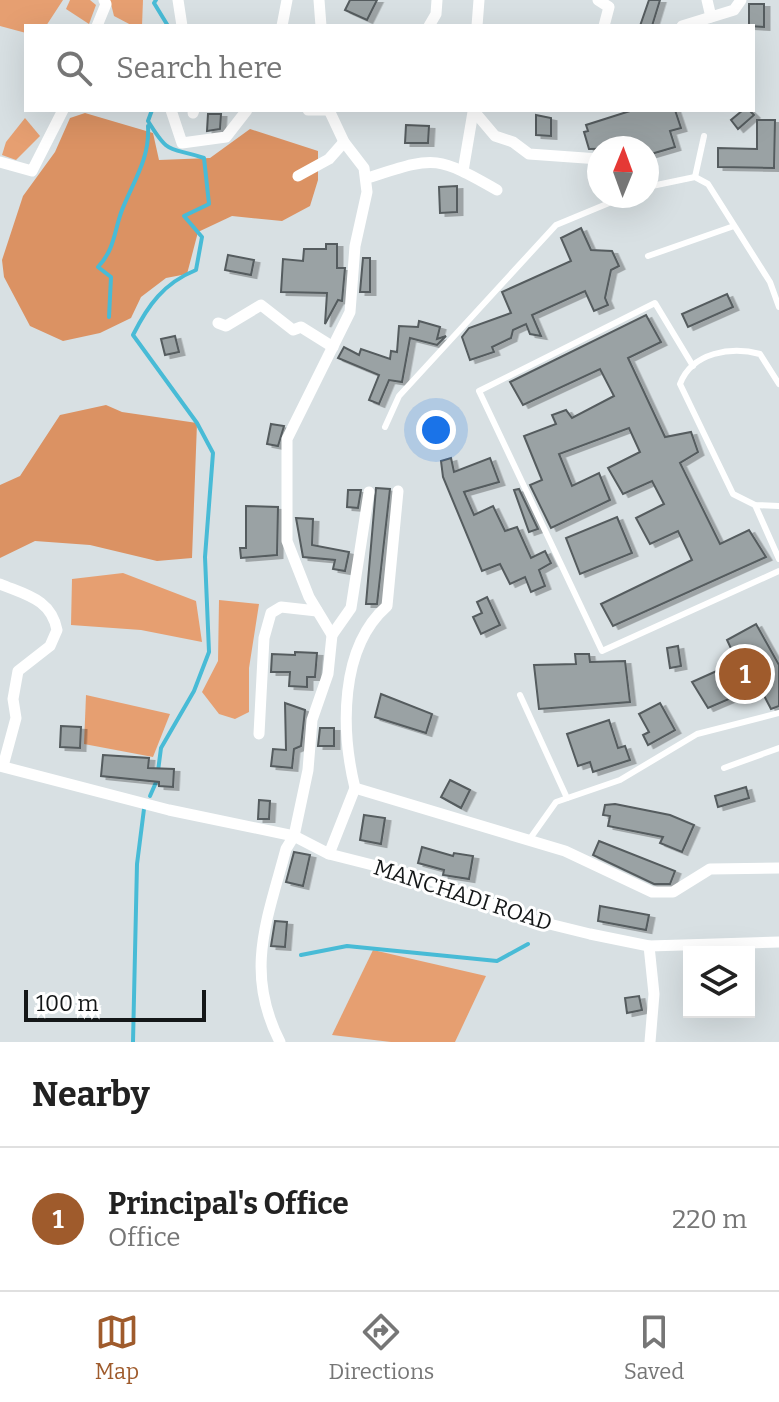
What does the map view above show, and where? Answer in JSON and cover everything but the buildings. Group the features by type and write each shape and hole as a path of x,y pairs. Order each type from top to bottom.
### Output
{"street":[{"path":"98,24 106,4 104,0"},
{"path":"178,0 182,24"},
{"path":"282,24 287,0"},
{"path":"319,0 321,24"},
{"path":"430,24 436,14 437,0"},
{"path":"477,24 479,0"},
{"path":"707,0 711,17"},
{"path":"688,24 734,10 741,0"},
{"path":"604,24 608,2"},
{"path":"0,162 32,171 62,112"},
{"path":"172,112 182,143 226,137 245,112"},
{"path":"330,112 344,142 362,164 367,178 355,246 350,312 287,439 287,541 317,611 332,635"},
{"path":"463,171 473,112"},
{"path":"474,112 495,136 513,142 529,154 587,158"},
{"path":"298,176 329,159 344,142"},
{"path":"367,178 426,160 463,171 497,190"},
{"path":"218,323 226,326 261,305 293,330 301,327 333,347"},
{"path":"329,854 355,788 346,748 349,683 369,622 387,606 398,491"},
{"path":"280,1042 261,993 258,962 286,849 294,836 308,770 312,720 328,674 332,635 351,608 369,492"},
{"path":"0,584 45,602 51,609 57,630 50,646 18,671 13,699 16,718 2,766"},
{"path":"259,734 264,638 271,613 281,607 317,611"},
{"name":"MANCHADI ROAD","path":"2,766 169,810 294,836 329,854 428,879 529,919 649,946 779,942"},
{"path":"355,788 565,851 652,892 673,892 710,869 779,868"},
{"path":"649,946 654,994 650,1042"}],"lane":[{"path":"695,177 704,136"},
{"path":"659,184 695,177 708,184 770,282 779,307"},
{"path":"385,427 399,396 556,225 597,208"},
{"path":"648,256 734,226"},
{"path":"693,366 655,303 479,391 602,651 779,571"},
{"path":"779,384 760,354 742,349 715,353 693,366 680,384 733,494 755,505 779,506"},
{"path":"755,505 779,559"},
{"path":"520,695 567,798"},
{"path":"529,840 556,802 620,780 697,734 779,713"},
{"path":"724,768 779,748"}],"shaded area":[{"path":"0,0 63,0 47,24 24,24 24,32 0,26"},
{"path":"70,0 90,0 96,5 89,24 66,9"},
{"path":"110,0 143,0 142,24 129,24 114,16"},
{"path":"85,113 153,133 159,160 210,158 250,129 318,151 318,180 310,206 282,221 232,216 198,232 187,274 166,278 141,297 131,318 100,333 63,341 30,326 4,277 2,260 23,196 55,152 70,118"},
{"path":"25,118 40,136 16,160 2,155 6,142"},
{"path":"106,405 122,412 197,423 192,558 157,561 90,545 35,541 0,558 0,485 20,476 60,415"},
{"path":"123,573 196,601 202,642 141,630 71,625 72,579"},
{"path":"219,600 259,604 249,668 249,712 235,719 219,714 202,692 218,661"},
{"path":"86,695 170,714 153,757 84,744"},
{"path":"373,950 486,976 455,1042 391,1042 332,1035"}],"waterway":[{"path":"156,0 154,3 167,24"},
{"path":"151,112 148,121 166,145 204,158 209,204 184,216 202,237 196,270 175,281 158,296 133,335 197,423 213,453 205,557 209,652 194,691 161,748 158,771"},
{"path":"109,317 111,277 98,267 111,247 122,210 144,159 148,126"},
{"path":"150,796 157,780"},
{"path":"133,1042 137,864 144,809"},
{"path":"301,955 347,946 497,961 528,944"}],"place":[{"name":"Principal's Office","path":"745,674"}]}
